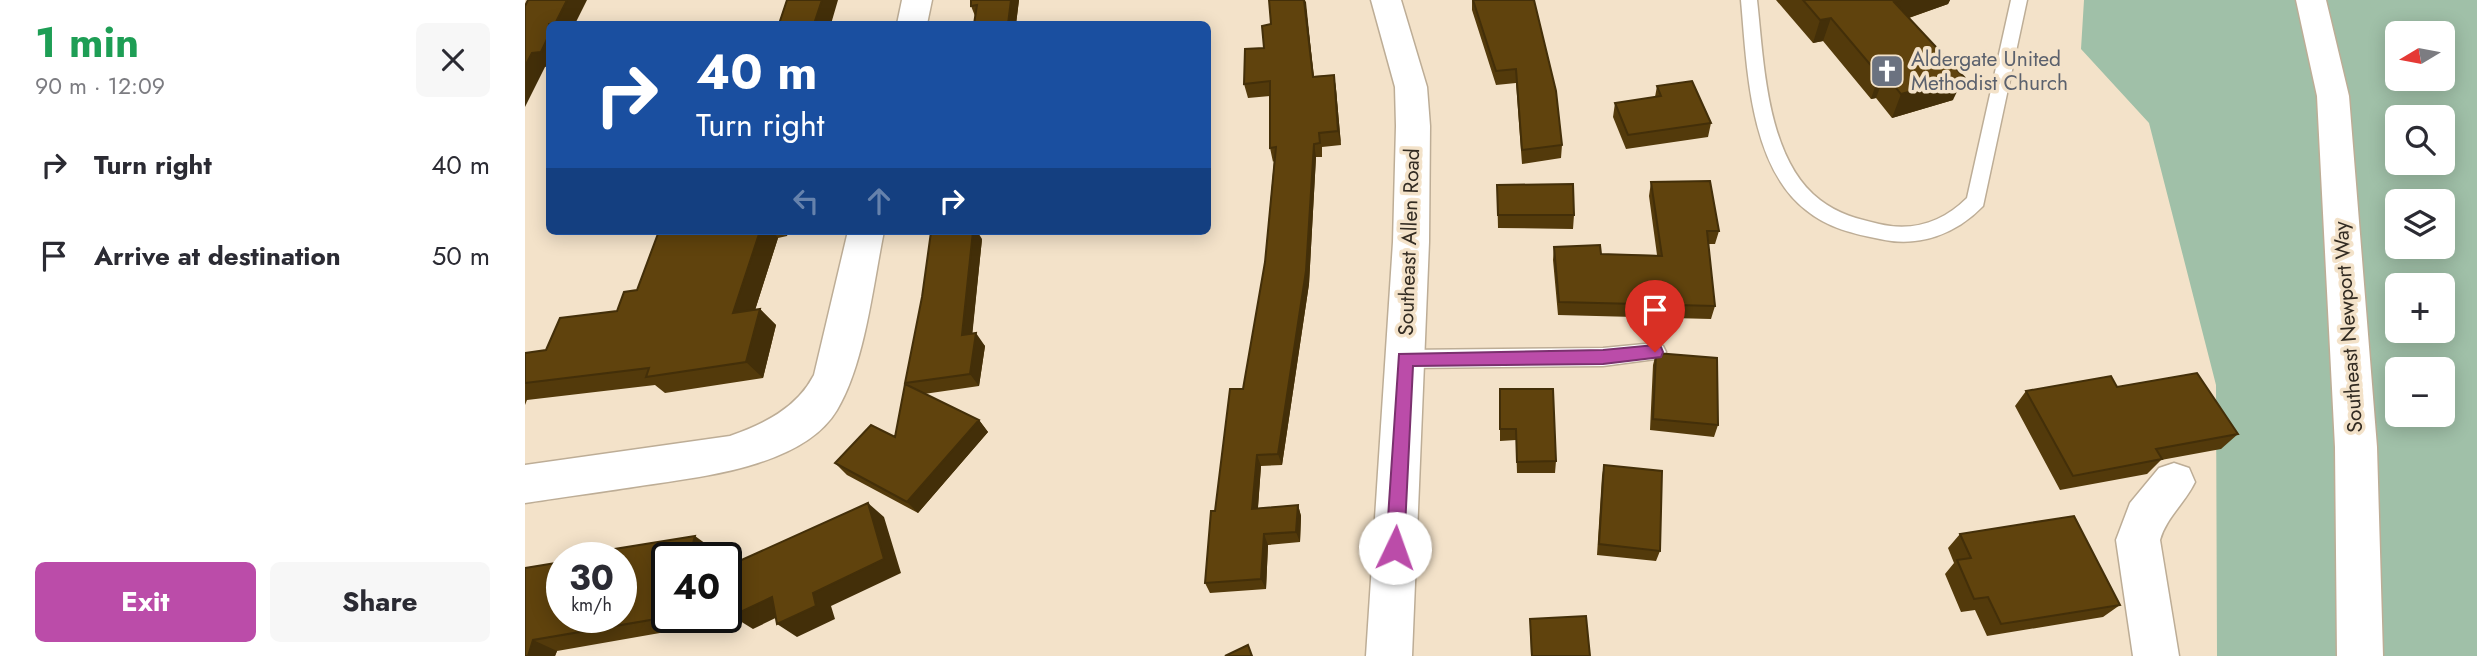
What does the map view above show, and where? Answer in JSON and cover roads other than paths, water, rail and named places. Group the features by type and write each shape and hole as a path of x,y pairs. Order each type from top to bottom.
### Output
{"street":[{"path":"913,21 917,0"},
{"name":"Southeast Allen Road","path":"1386,0 1405,59 1411,87 1413,126 1405,359 1389,656"},
{"name":"Southeast Newport Way","path":"2311,0 2333,96 2356,447 2360,656"},
{"path":"525,484 730,454 765,442 796,425 823,400 834,376 865,235"},
{"path":"2157,656 2138,540 2145,517 2174,482"}],"lane":[{"path":"1749,0 1767,136 1781,166 1807,200 1831,220 1861,231 1896,234 1927,231 1956,221 1976,201 2019,0"},
{"path":"1405,359 1603,357 1655,352"}],"place":[{"name":"Aldergate United Methodist Church","path":"1887,71"}]}
